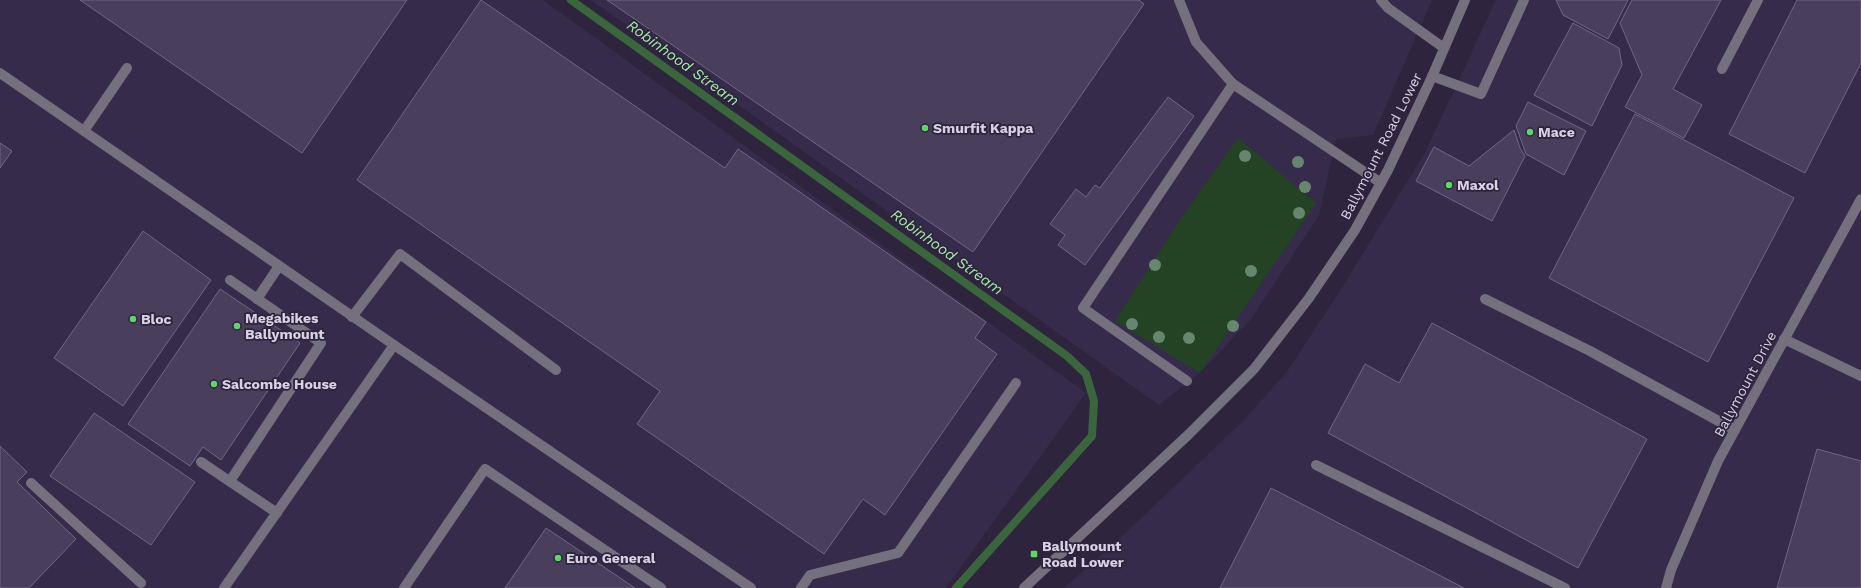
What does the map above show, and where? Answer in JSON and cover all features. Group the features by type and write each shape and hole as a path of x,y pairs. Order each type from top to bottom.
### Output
{"street":[{"path":"1180,0 1196,42 1233,84 1381,183"},
{"path":"1381,0 1388,8 1444,48"},
{"name":"Ballymount Road Lower","path":"1024,588 1188,435 1254,369 1309,298 1355,230 1381,183 1432,76 1465,0"},
{"path":"1432,76 1481,94 1524,0"},
{"path":"1722,69 1758,0"},
{"path":"84,131 127,68"},
{"path":"0,73 394,346 751,588"},
{"path":"1187,381 1083,308 1233,84"},
{"name":"Ballymount Drive","path":"1666,588 1671,570 1718,461 1861,199"},
{"path":"352,317 400,254 556,370"},
{"path":"257,299 280,266"},
{"path":"230,280 321,343 230,481"},
{"path":"1485,299 1590,351 1735,430"},
{"path":"1784,339 1861,376"},
{"path":"224,588 394,346"},
{"path":"802,588 810,575 898,552 1016,383"},
{"path":"201,462 277,513"},
{"path":"1316,465 1565,588"},
{"path":"404,588 484,468 661,588"},
{"path":"31,483 142,586"}],"shaded area":[{"path":"0,0 543,0 1086,393 946,588 0,588"},
{"path":"591,0 1432,0 1373,135 1336,139 1319,215 1251,319 1200,373 1159,405"},
{"path":"1496,0 1861,0 1861,588 1064,588 1114,544 1245,419 1286,373 1338,294 1426,151"}],"green space":[{"path":"1238,138 1316,203 1200,373 1115,321 1182,217"}],"building":[{"path":"80,0 407,0 302,153"},
{"path":"481,0 725,168 738,149 986,322 975,338 997,354 885,515 863,499 824,554 637,424 660,391 357,180"},
{"name":"Smurfit Kappa","path":"607,0 1139,0 1144,4 973,252"},
{"path":"1556,0 1628,0 1608,39 1563,15"},
{"path":"1632,0 1721,0 1673,89 1702,105 1684,138 1625,107 1642,75 1620,23"},
{"path":"1797,0 1861,0 1861,63 1805,173 1729,134"},
{"path":"1573,23 1619,48 1622,65 1592,126 1534,95"},
{"path":"1168,97 1194,116 1085,265 1058,245 1065,235 1050,224 1076,189 1086,197 1095,185 1100,188"},
{"path":"1528,102 1586,131 1564,175 1526,154 1516,126"},
{"path":"1635,114 1794,198 1708,362 1549,278"},
{"path":"1514,130 1520,148 1525,156 1492,221 1416,181 1434,147 1469,166"},
{"path":"0,143 12,151 0,168"},
{"name":"Bloc","path":"143,231 211,280 123,406 54,358"},
{"name":"Salcombe House","path":"220,289 300,343 221,460 203,447 190,466 128,424"},
{"path":"1432,323 1647,439 1578,568 1328,433 1365,364 1399,383"},
{"path":"94,413 195,482 151,545 50,476"},
{"path":"0,446 27,472 17,482 76,539 29,588 0,588"},
{"path":"1817,449 1861,461 1861,588 1777,588"},
{"path":"1271,488 1464,588 1220,588"},
{"name":"Euro General","path":"546,528 635,588 505,588"}],"waterway":[{"name":"Robinhood Stream","path":"571,0 1067,356 1086,374 1094,401 1092,436 956,588"}],"place":[{"name":"Smurfit Kappa","path":"925,128"},
{"name":"Mace","path":"1530,132"},
{"name":"Maxol","path":"1449,185"},
{"name":"Bloc","path":"133,319"},
{"name":"Megabikes Ballymount","path":"237,326"},
{"name":"Salcombe House","path":"214,384"},
{"name":"Ballymount Road Lower","path":"1034,554"},
{"name":"Euro General","path":"558,558"}]}
